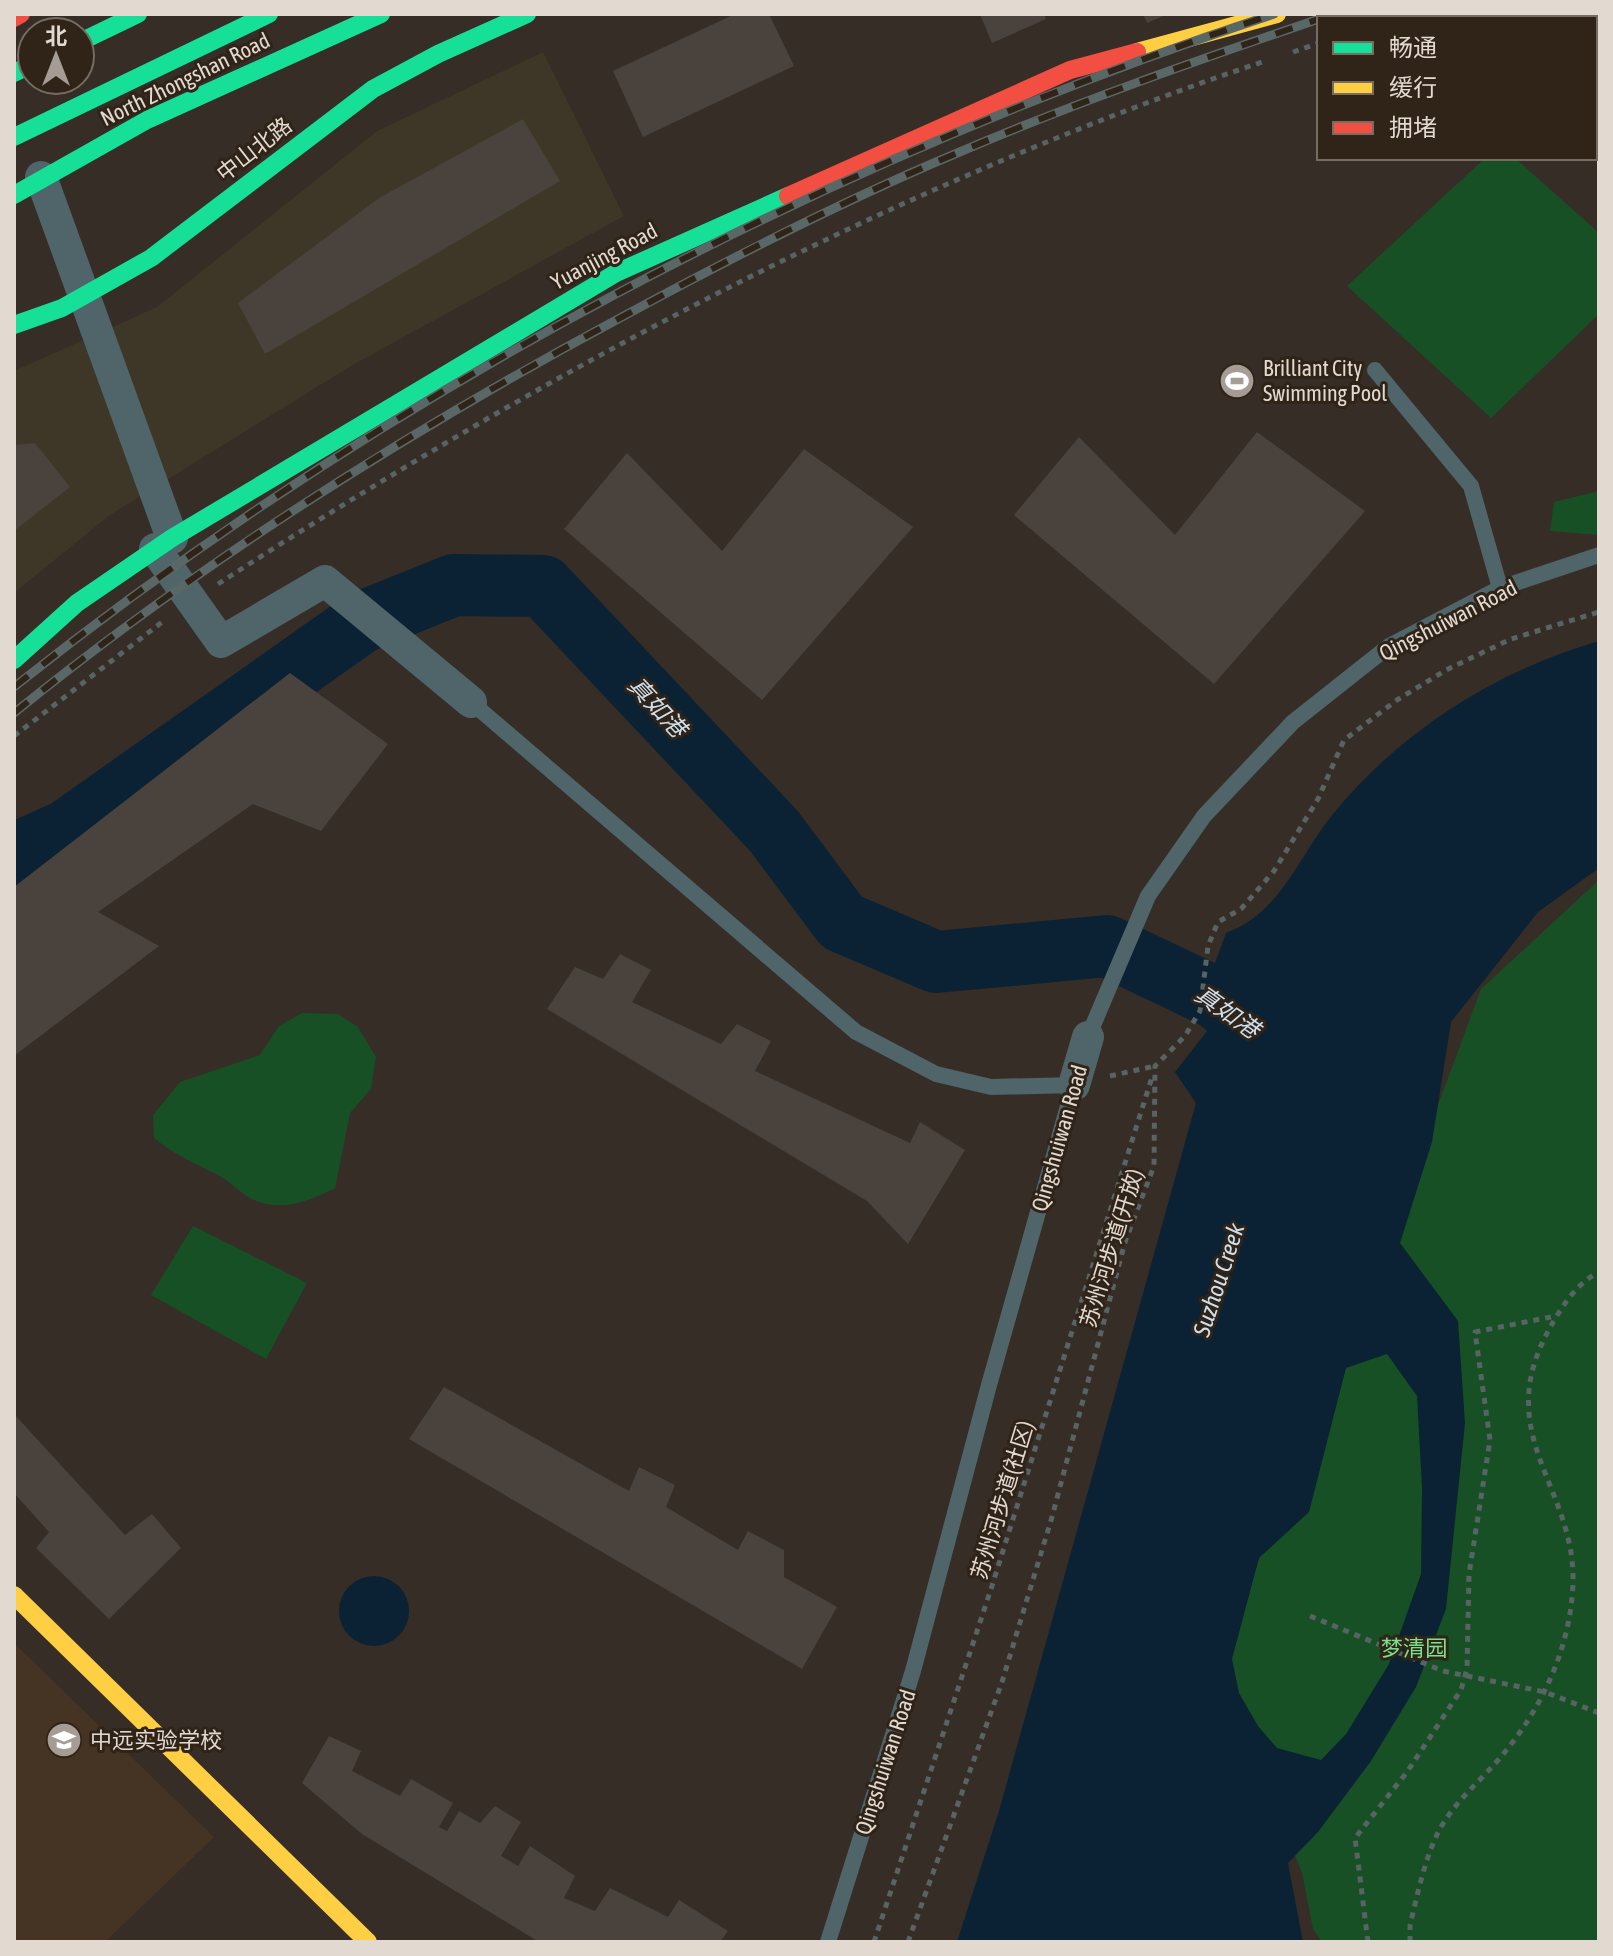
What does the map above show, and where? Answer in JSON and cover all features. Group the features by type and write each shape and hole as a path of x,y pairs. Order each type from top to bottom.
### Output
{"main road":[{"path":"14,18 21,14"},
{"path":"96,34 138,14"},
{"path":"14,137 269,14"},
{"name":"North Zhongshan Road","path":"14,195 41,177 203,94 381,14"},
{"name":"中山北路","path":"14,325 85,297 173,243 354,102 403,71 527,14"},
{"name":"Yuanjing Road","path":"14,660 77,603 164,544 616,273 1070,70 1277,14"},
{"path":"14,1595 368,1942"}],"street":[{"path":"41,177 85,297 164,544 192,600 221,642 325,581 353,601 471,702"},
{"name":"Qingshuiwan Road","path":"1074,1085 1088,1037"}],"lane":[{"path":"1375,370 1471,486 1500,588"},
{"name":"Qingshuiwan Road","path":"1088,1037 1148,896 1204,816 1293,722 1389,646 1500,588 1599,555"},
{"path":"471,702 856,1032 936,1074 991,1087 1074,1085"},
{"name":"Qingshuiwan Road","path":"828,1942 913,1671 989,1385 1074,1085"}],"path":[{"path":"1289,53 1317,44"},
{"path":"14,736 192,600 486,416 768,266 892,207 1087,125 1274,58"},
{"path":"1155,1066 1185,1036 1200,1011 1208,946 1218,922 1241,909 1274,871 1318,799 1344,740 1397,700 1446,670 1511,639 1599,612"},
{"name":"苏州河步道(社区)","path":"874,1942 991,1589 1155,1066"},
{"name":"苏州河步道(开放)","path":"908,1942 1002,1682 1052,1517 1125,1242 1154,1166 1155,1066"},
{"path":"1410,1942 1410,1925 1440,1830 1459,1800 1505,1752 1545,1692 1570,1617 1572,1549 1536,1454 1527,1413 1542,1340 1556,1316 1597,1273 1599,1265"},
{"path":"1368,1942 1355,1838 1407,1772 1461,1690 1465,1676 1469,1574 1490,1440 1475,1332 1556,1316"},
{"path":"1310,1616 1443,1671 1545,1692 1599,1713"}],"shaded area":[{"path":"543,52 624,216 351,366 110,515 14,593 14,371 157,307 377,131"},
{"name":"中远实验学校","path":"14,1643 214,1837 105,1942 14,1942"}],"green space":[{"path":"1483,160 1517,160 1599,233 1599,314 1491,418 1347,286"},
{"path":"1599,491 1599,535 1550,531 1554,502"},
{"name":"梦清园","path":"1599,880 1599,1942 1322,1942 1313,1929 1302,1873 1219,1656 1360,1315 1481,989"},
{"path":"302,1013 338,1014 358,1027 376,1057 371,1089 350,1113 335,1188 292,1204 270,1205 248,1197 222,1177 154,1138 153,1115 180,1082 260,1055 279,1026"},
{"path":"193,1226 307,1283 266,1359 151,1295"}],"water":[{"name":"Suzhou Creek","path":"1599,641 1599,868 1538,912 1451,1022 1432,1142 1400,1243 1458,1321 1465,1423 1446,1609 1416,1687 1371,1761 1318,1832 1288,1863 1303,1942 957,1942 999,1811 1196,1103 1175,1072 1211,1026 1216,998 1215,963 1226,933 1245,924 1275,898 1333,814 1389,756 1420,730 1488,687 1561,654","holes":["1387,1354 1417,1396 1422,1488 1421,1574 1389,1664 1346,1734 1321,1760 1277,1748 1258,1726 1239,1693 1232,1659 1259,1558 1309,1512 1346,1368"]},
{"path":"374,1576 399,1586 409,1611 399,1636 374,1646 349,1636 339,1611 349,1586"}],"building":[{"path":"735,14 769,14 794,66 643,137 613,71"},
{"path":"980,14 1044,14 1046,19 992,43"},
{"path":"1143,14 1168,14 1147,23"},
{"path":"523,119 560,181 265,354 238,303 379,198"},
{"path":"1257,432 1365,511 1214,684 1014,515 1079,437 1175,535"},
{"path":"35,443 70,487 14,531 14,445"},
{"path":"804,449 913,527 762,700 564,529 627,453 722,551"},
{"path":"290,673 388,744 321,831 253,804 98,912 159,946 14,1056 14,887"},
{"path":"620,954 651,970 632,1002 721,1044 737,1024 771,1041 755,1071 910,1143 920,1122 965,1150 908,1244 867,1201 547,1009 575,967 603,979"},
{"path":"444,1387 629,1491 639,1467 675,1485 666,1507 738,1550 748,1531 784,1550 784,1577 837,1607 802,1669 409,1439"},
{"path":"14,1414 125,1535 152,1514 181,1548 109,1619 36,1548 49,1532 14,1493"},
{"path":"329,1736 361,1751 352,1771 400,1796 411,1779 453,1803 439,1827 447,1831 459,1811 480,1823 495,1806 521,1822 501,1856 518,1866 530,1846 575,1876 564,1898 595,1911 610,1888 668,1917 679,1900 728,1931 720,1942 539,1942 362,1834 302,1783"}],"waterway":[{"name":"真如港","path":"14,854 66,831 362,622 454,585 543,586 774,831 842,922 936,962 1107,946 1216,998 1283,1052"}],"railway":[{"path":"14,687 157,579 305,478 457,383 614,295 774,214 938,140 1105,74 1274,14"},
{"path":"14,713 158,603 308,501 462,406 661,296 827,211 912,172 1090,100 1317,20"}],"traffic: fast":[{"path":"96,34 138,14"},
{"path":"14,137 269,14"},
{"path":"14,195 147,120 381,14"},
{"path":"14,325 62,308 151,258 373,89 438,54 527,14"},
{"path":"14,660 77,603 172,538 616,273 788,196"}],"traffic: slow":[{"path":"1137,52 1277,14"},
{"path":"14,1595 368,1942"}],"traffic: jam":[{"path":"14,18 21,14"},
{"path":"788,196 1070,70 1137,52"}],"place":[{"name":"Brilliant City Swimming Pool","path":"1237,381"},
{"name":"中远实验学校","path":"64,1740"}]}
